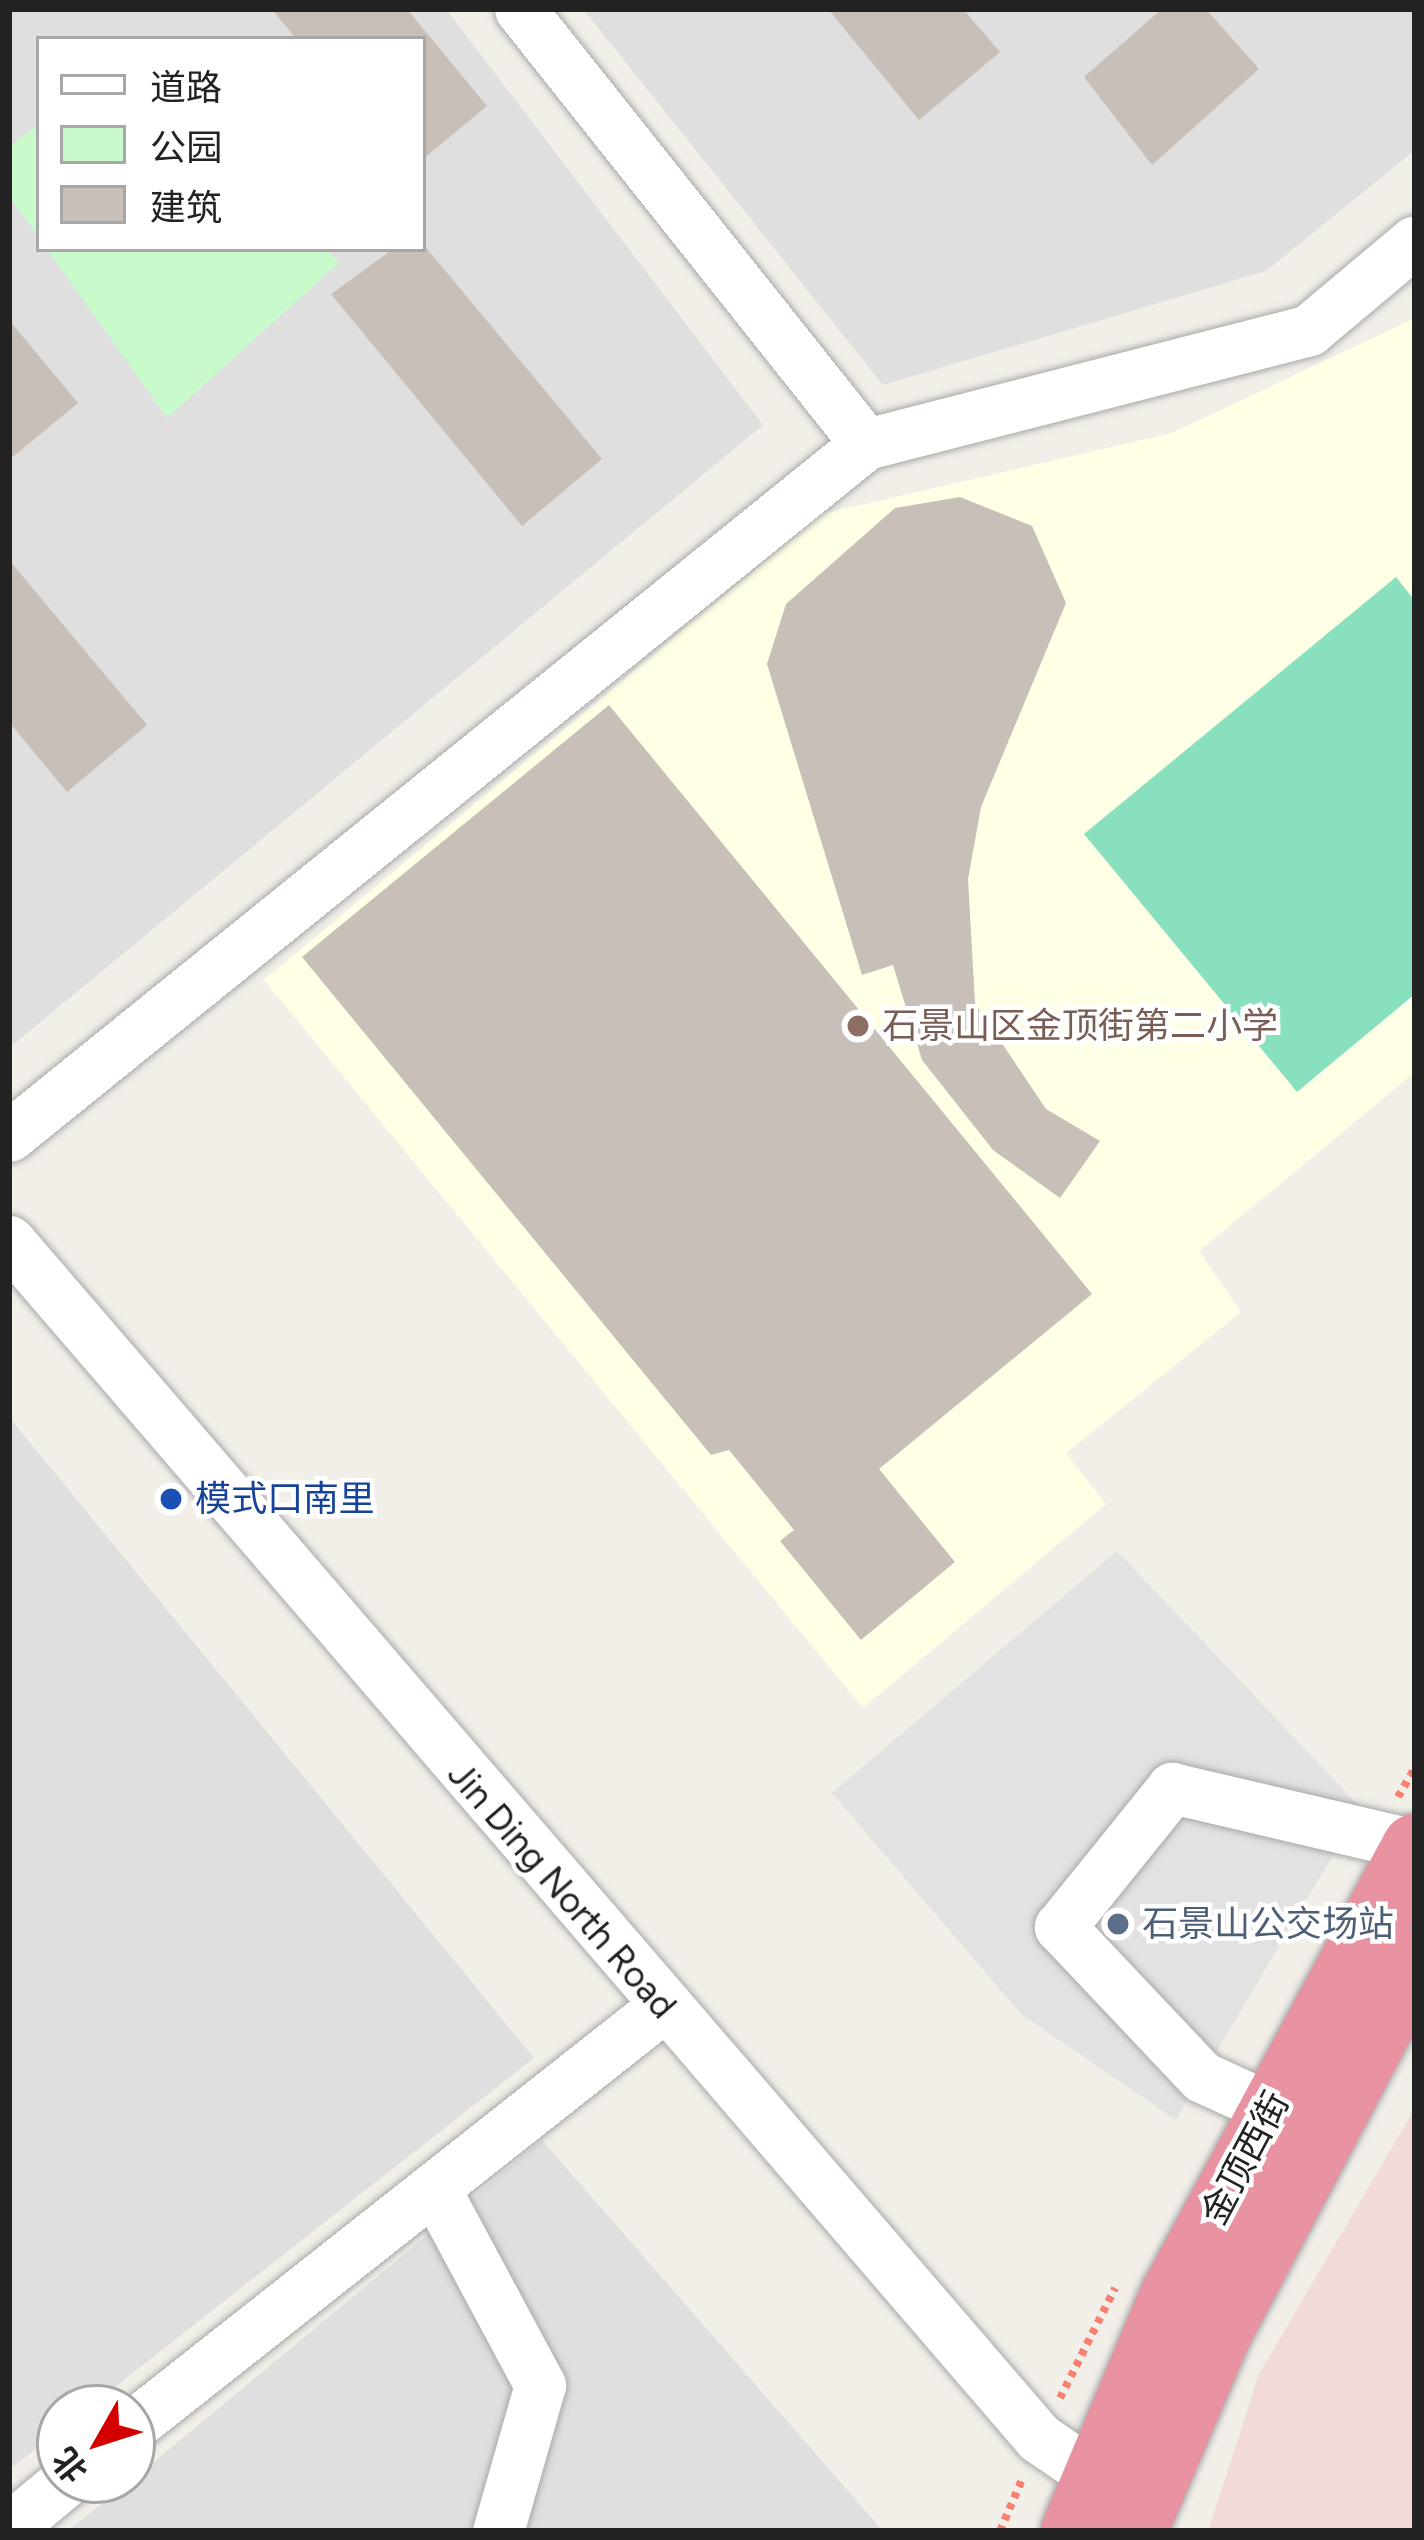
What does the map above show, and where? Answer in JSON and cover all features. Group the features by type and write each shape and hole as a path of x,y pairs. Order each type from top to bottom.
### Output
{"highway":[{"name":"金顶西街","path":"1111,2512 1298,2120 1415,1846"},
{"name":"金顶西街","path":"1298,2120 1415,1961"}],"street":[{"path":"520,9 866,444"},
{"path":"9,1136 866,444 1309,330 1415,241"},
{"name":"Jin Ding North Road","path":"9,1241 663,2007 1039,2438 1111,2512"},
{"path":"1298,2120 1202,2077 1060,1927 1172,1788 1415,1846"},
{"path":"156,2408 438,2194 663,2007"},
{"path":"438,2194 540,2385 498,2531"},
{"path":"9,2528 38,2504"}],"shaded area":[{"path":"9,9 446,9 763,425 9,1048"},
{"path":"583,9 1415,9 1415,150 1266,271 883,385"},
{"name":"石景山区金顶街第二小学","path":"1415,318 1415,1072 1199,1251 1241,1312 1066,1453 1106,1504 863,1708 264,980 822,514 1172,433"},
{"name":"模式口南里","path":"9,1417 534,2058 119,2384 36,2384 36,2449 9,2470"},
{"name":"石景山公交场站","path":"1117,1551 1361,1808 1176,2120 1021,2014 832,1793"},
{"path":"1415,2108 1415,2531 1208,2531 1259,2374"},
{"path":"542,2140 883,2531 67,2531 101,2504 156,2504 156,2460"}],"green space":[{"path":"36,125 36,234 9,196 9,147"},
{"path":"49,252 330,252 339,263 167,418"},
{"path":"1396,577 1415,601 1415,994 1297,1092 1084,834"}],"building":[{"path":"272,9 407,9 487,106 426,157 426,36 294,36"},
{"path":"828,9 963,9 1000,52 919,120"},
{"path":"1162,9 1206,9 1259,69 1152,165 1084,77"},
{"path":"426,248 602,459 522,526 331,294 389,252 426,252"},
{"path":"9,320 78,403 9,460"},
{"path":"960,497 1032,526 1066,603 981,807 968,879 975,1003 1046,1109 1100,1141 1060,1198 993,1150 922,1060 893,965 862,975 767,664 786,604 895,508"},
{"path":"9,560 147,725 67,792 9,722"},
{"path":"609,705 1092,1294 879,1469 955,1562 861,1640 780,1541 794,1530 729,1450 711,1455 302,957"}],"place":[{"name":"石景山区金顶街第二小学","path":"858,1026"},
{"name":"模式口南里","path":"171,1499"},
{"name":"石景山公交场站","path":"1118,1924"}]}
